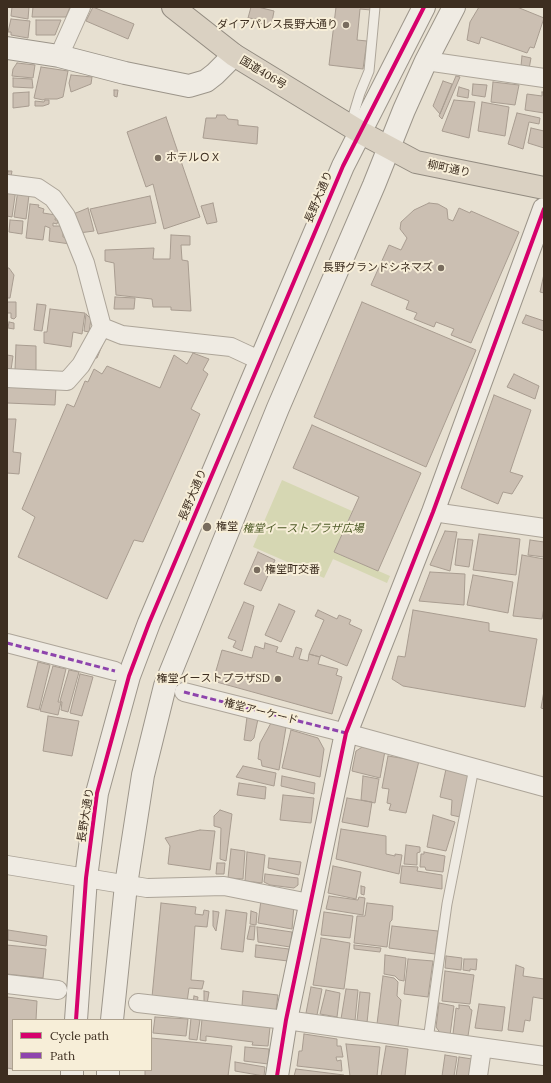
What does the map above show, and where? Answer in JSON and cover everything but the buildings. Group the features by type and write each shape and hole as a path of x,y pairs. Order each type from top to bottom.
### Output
{"highway":[{"name":"国道406号","path":"173,7 234,55 355,129"},
{"name":"柳町通り","path":"355,129 416,162 544,188"}],"street":[{"path":"59,56 81,7"},
{"name":"長野大通り","path":"76,1019 86,878 97,793 129,676 148,623 342,166 355,129 424,7"},
{"path":"112,1019 126,884 143,775 165,686 278,408 404,110 426,61 454,7"},
{"path":"8,53 59,56 125,73 190,86 206,82 234,55"},
{"path":"426,61 544,78"},
{"path":"7,184 38,188 53,198 66,216 85,262 102,327 82,365 67,381 7,378"},
{"path":"277,1076 286,1020 309,903 336,731 433,512 544,209"},
{"path":"102,327 122,335 231,347 259,360"},
{"path":"433,512 544,528"},
{"path":"7,643 108,670"},
{"name":"権堂アーケード","path":"189,694 336,731 544,787"},
{"path":"7,864 147,888 224,886 309,903"},
{"path":"7,984 58,990"},
{"path":"138,1003 286,1020 544,1056"},
{"path":"478,1076 482,1048"}],"lane":[{"path":"355,129 360,93 369,71 375,7"},
{"path":"428,1040 447,904 474,768"}],"green space":[{"name":"権堂イーストプラザ広場","path":"282,480 352,511 335,552 390,576 387,583 333,559 324,578 253,547"}],"marked path":[{"path":"7,643 115,671"},
{"path":"184,692 346,733"}],"cycle path":[{"path":"76,1019 86,878 97,793 129,676 149,623 343,166 424,7"},
{"path":"277,1076 286,1020 346,733 433,512 544,209"}],"place":[{"name":"ダイアパレス長野大通り","path":"346,25"},
{"name":"ホテルＯＸ","path":"158,158"},
{"name":"長野グランドシネマズ","path":"441,268"},
{"name":"権堂","path":"207,527"},
{"name":"権堂町交番","path":"257,570"},
{"name":"権堂イーストプラザSD","path":"278,679"}]}
